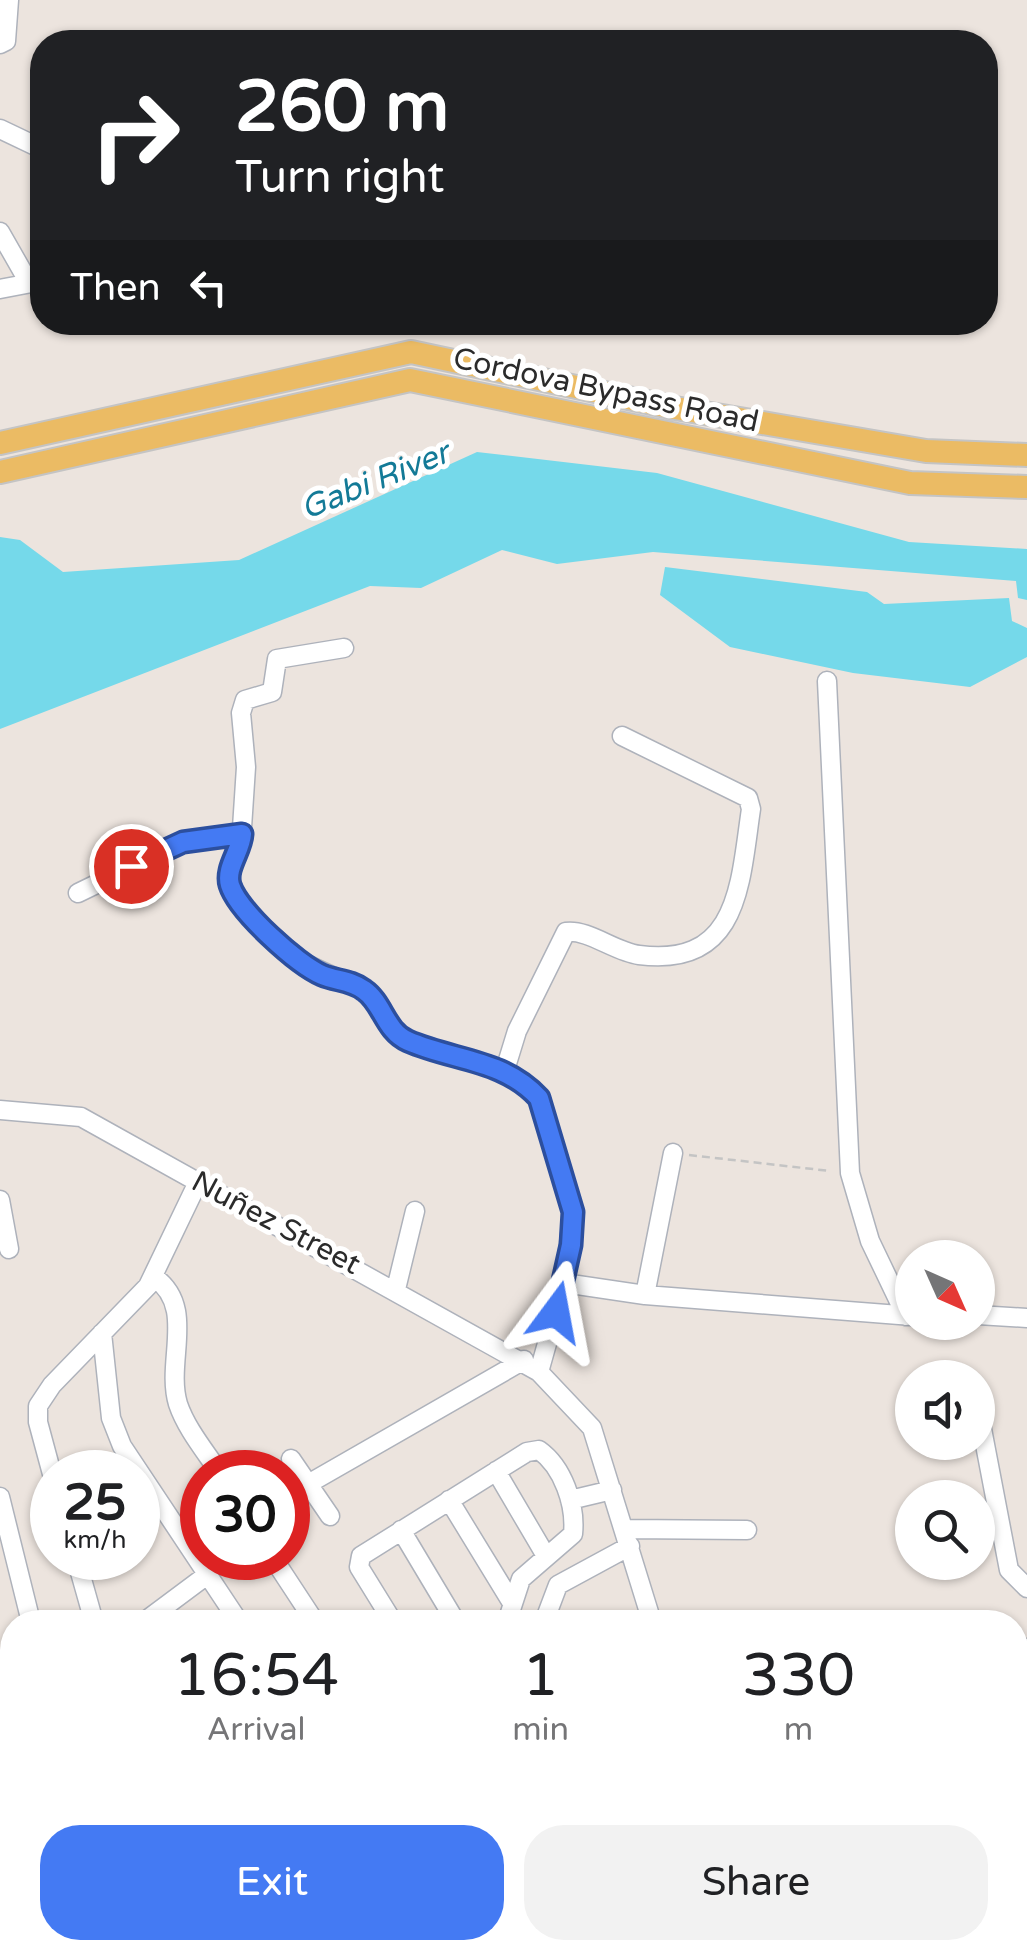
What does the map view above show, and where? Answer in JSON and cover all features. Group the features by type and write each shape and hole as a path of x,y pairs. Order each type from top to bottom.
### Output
{"main road":[{"name":"Cordova Bypass Road","path":"0,443 411,352 675,408 926,451 1027,455"},
{"name":"Cordova Bypass Road","path":"0,472 410,380 910,483 1027,487"}],"street":[{"path":"0,44 6,41 9,6"},
{"path":"0,129 30,143"},
{"path":"0,232 30,274"},
{"path":"0,288 30,282"},
{"path":"344,648 282,656 274,664 272,692 245,700 241,713 246,767 242,834 230,872 230,886 249,915 302,962 369,993 390,1028 405,1040 505,1070 539,1098 573,1212 564,1283 539,1372"},
{"path":"827,682 850,1173 870,1240 895,1289"},
{"path":"505,1070 517,1031 566,932 574,930 639,955 657,954 694,950 719,934 730,917 751,809 748,798 622,736"},
{"path":"78,893 183,842 242,834"},
{"name":"Nuñez Street","path":"0,1110 81,1117 524,1360 592,1428 649,1610"},
{"path":"645,1295 673,1153"},
{"path":"46,1450 38,1406 154,1276 198,1182"},
{"path":"0,1200 8,1248"},
{"path":"396,1289 414,1211"},
{"path":"154,1276 170,1289 176,1304 180,1409 205,1450"},
{"path":"564,1283 645,1295 895,1315"},
{"path":"995,1316 1027,1318"},
{"path":"102,1332 117,1435 180,1532"},
{"path":"310,1483 524,1360"},
{"path":"386,1610 358,1562 449,1500 539,1450 551,1461 570,1500 573,1534 517,1584 510,1610"},
{"path":"988,1460 1009,1570 1027,1588"},
{"path":"496,1471 546,1556"},
{"path":"310,1487 330,1516"},
{"path":"570,1500 612,1490"},
{"path":"0,1496 28,1610"},
{"path":"449,1500 512,1603"},
{"path":"401,1530 449,1610"},
{"path":"549,1610 558,1585 628,1537 747,1530"},
{"path":"82,1580 91,1610"},
{"path":"160,1610 199,1580"},
{"path":"211,1580 231,1610"},
{"path":"287,1580 307,1610"}],"path":[{"path":"673,1153 850,1173"}],"water":[{"path":"477,452 657,473 909,542 1027,549 1027,600 1018,598 1016,581 653,552 557,564 502,550 421,588 370,586 0,729 0,537 20,540 63,572 239,560"},
{"path":"665,567 867,592 884,604 1009,598 1012,621 1027,628 1027,657 970,687 853,673 730,647 660,595"}],"route":[{"path":"131,866 183,842 242,834 230,872 230,886 249,915 302,962 322,975 352,982 369,993 390,1028 405,1040 505,1070 528,1086 539,1098 573,1212 571,1245 556,1312"}],"water label":[{"name":"Gabi River","path":"375,481"}]}
